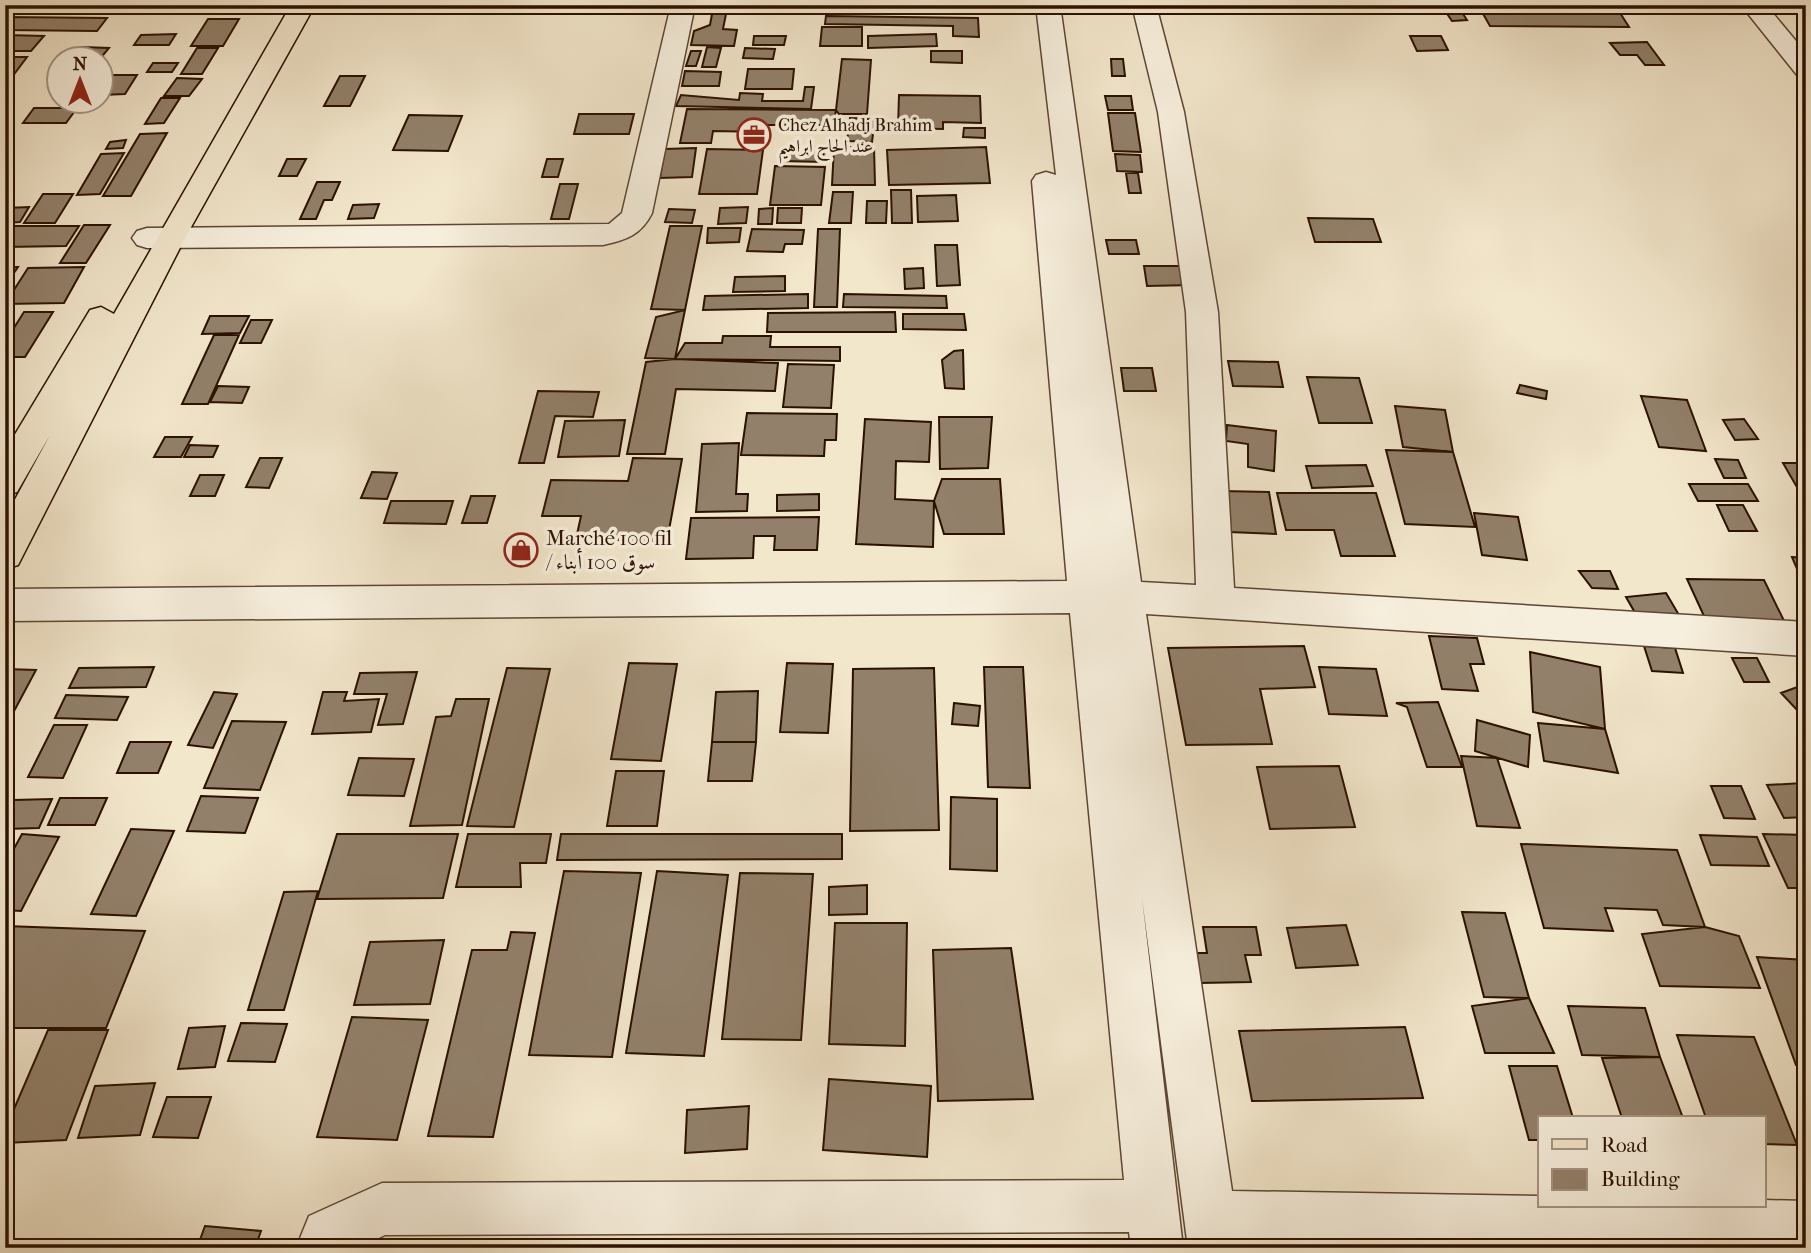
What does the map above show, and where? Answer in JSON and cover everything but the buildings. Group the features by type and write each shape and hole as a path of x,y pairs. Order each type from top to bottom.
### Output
{"main road":[{"path":"5,554 159,238 284,5"},
{"path":"5,482 303,5"}],"street":[{"path":"159,238 603,235 623,231 633,223 637,212 683,5"},
{"path":"322,1248 328,1236 382,1209 1155,1227 1056,307 1041,110 1027,5"},
{"path":"1048,5 1212,1233 1806,1227"},
{"path":"1144,5 1171,112 1202,312 1216,603"},
{"path":"1754,5 1806,69"},
{"path":"5,605 1125,597 1806,639"}],"place":[{"name":"Chez Alhadj Brahim عند الحاج ابراهيم","path":"754,135"},
{"name":"Marché 100 fil / سوق 100 أبناء","path":"521,550"}]}
